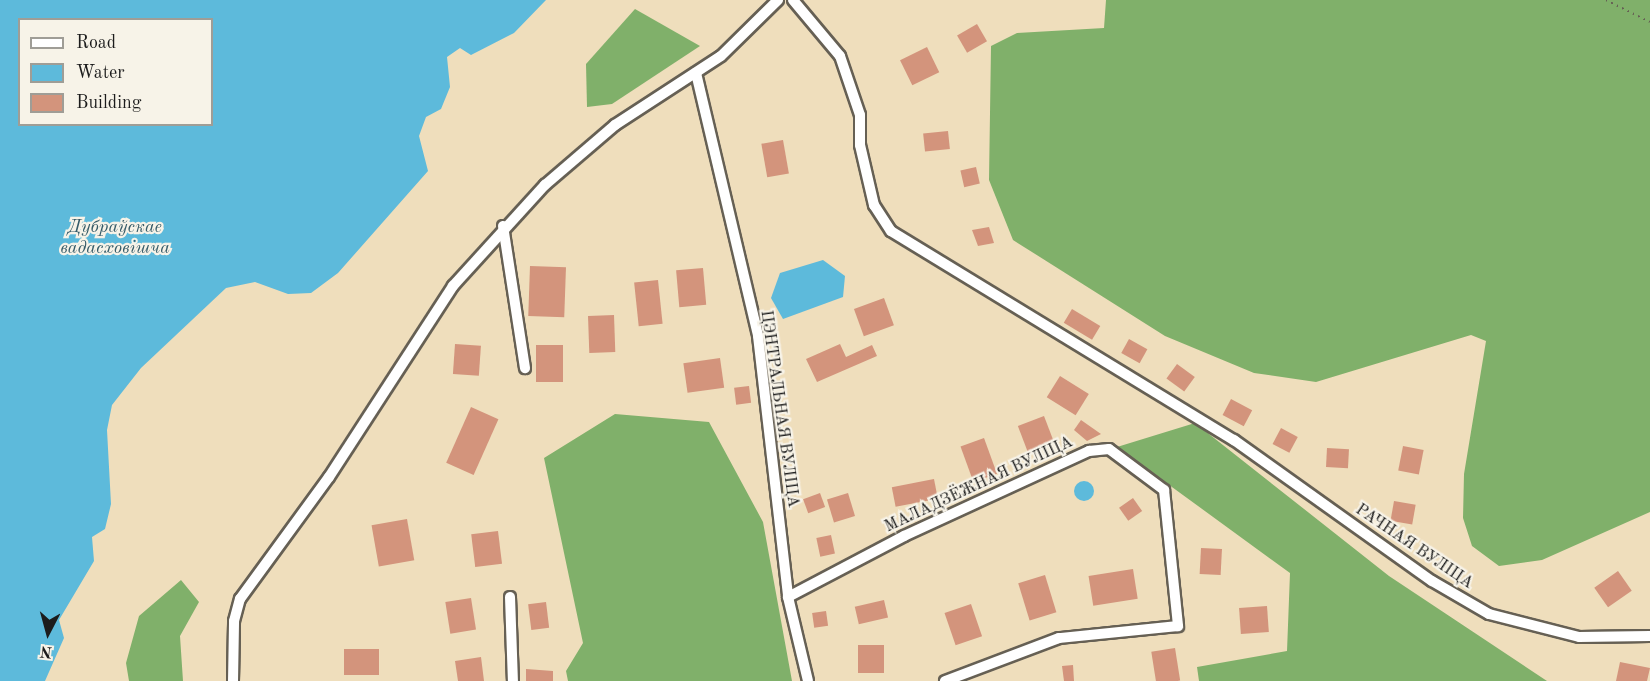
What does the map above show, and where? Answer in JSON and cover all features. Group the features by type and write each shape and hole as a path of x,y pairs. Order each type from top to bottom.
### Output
{"street":[{"path":"233,681 234,621 253,577 329,477 453,286 503,226 615,124 722,56 778,0"},
{"name":"РАЧНАЯ ВУЛІЦА","path":"793,0 840,56 860,115 860,145 874,205 891,231 1188,411 1432,581 1489,614 1579,637 1650,636"},
{"name":"ЦЭНТРАЛЬНАЯ ВУЛІЦА","path":"696,73 758,336 788,597 808,681"},
{"path":"503,226 525,368"},
{"name":"МАЛАДЗЁЖНАЯ ВУЛІЦА","path":"788,597 903,536 1089,451 1109,449 1164,490 1173,544 1178,626 1059,638 945,681"},
{"path":"510,597 513,681"}],"path":[{"path":"1606,0 1650,22"}],"green space":[{"path":"1106,0 1650,0 1650,512 1542,560 1499,566 1472,546 1463,518 1464,474 1486,341 1471,335 1316,382 1254,373 1165,336 1013,240 989,180 991,46 1017,33 1104,28"},
{"path":"635,9 700,46 612,104 587,107 586,64"},
{"path":"615,414 709,422 763,522 792,681 568,681 566,671 583,643 544,458"},
{"path":"1195,423 1389,576 1547,681 1199,681 1197,667 1287,651 1290,573 1117,447"},
{"path":"181,580 199,602 180,636 183,681 129,681 126,663 139,616"}],"water":[{"name":"Дубраўскае вадасховішча","path":"0,0 546,0 514,33 471,55 460,48 447,57 450,87 441,109 426,117 419,136 428,171 338,273 311,293 288,294 255,282 226,288 141,368 112,405 107,430 111,504 105,529 92,537 94,561 59,620 64,638 45,681 0,681"},
{"path":"823,260 845,276 843,297 783,319 771,298 780,273"},
{"path":"1080,481 1088,481 1094,487 1094,495 1088,501 1080,501 1074,495 1074,487"}],"building":[{"path":"977,24 987,41 967,53 957,36"},
{"path":"927,47 939,72 912,85 900,60"},
{"path":"948,131 950,149 925,152 923,134"},
{"path":"783,140 789,173 767,177 761,144"},
{"path":"976,167 980,184 964,187 960,171"},
{"path":"989,227 994,243 978,246 972,230"},
{"path":"530,266 566,267 564,317 528,316"},
{"path":"703,268 706,305 679,307 676,270"},
{"path":"658,280 663,324 639,326 634,283"},
{"path":"884,298 894,325 864,336 854,309"},
{"path":"1072,309 1100,326 1092,340 1064,323"},
{"path":"614,315 615,352 589,353 588,316"},
{"path":"1129,339 1147,349 1140,363 1121,353"},
{"path":"455,344 481,346 479,376 453,374"},
{"path":"840,344 846,357 872,345 877,356 817,382 806,359"},
{"path":"536,345 563,345 563,382 536,382"},
{"path":"720,358 724,388 688,393 683,363"},
{"path":"1177,364 1195,377 1184,391 1166,379"},
{"path":"1060,376 1089,394 1076,415 1047,397"},
{"path":"749,386 751,403 736,405 734,388"},
{"path":"1231,399 1252,410 1244,426 1223,415"},
{"path":"471,407 498,419 474,475 446,463"},
{"path":"1044,416 1054,442 1028,452 1018,426"},
{"path":"1081,420 1101,434 1087,441 1074,430"},
{"path":"1281,428 1298,437 1289,453 1273,444"},
{"path":"984,438 997,474 974,482 961,447"},
{"path":"1403,446 1424,450 1419,475 1398,471"},
{"path":"1327,448 1349,449 1348,468 1326,467"},
{"path":"934,479 938,499 896,507 892,487"},
{"path":"820,493 825,507 808,513 803,499"},
{"path":"848,493 855,516 834,522 827,499"},
{"path":"1133,498 1142,511 1128,521 1119,508"},
{"path":"1394,501 1416,505 1412,525 1391,521"},
{"path":"407,519 414,560 379,567 372,525"},
{"path":"498,531 502,564 475,567 471,534"},
{"path":"831,535 835,554 820,557 816,538"},
{"path":"1201,548 1222,549 1221,575 1200,574"},
{"path":"1133,569 1138,599 1093,606 1089,576"},
{"path":"1618,571 1632,591 1608,607 1594,588"},
{"path":"1045,575 1056,612 1030,620 1018,583"},
{"path":"471,598 476,630 450,634 445,602"},
{"path":"884,600 888,618 859,624 855,607"},
{"path":"546,602 549,628 531,630 528,604"},
{"path":"971,604 982,636 956,645 945,613"},
{"path":"1267,606 1269,632 1241,634 1239,608"},
{"path":"826,611 828,626 814,628 812,613"},
{"path":"858,645 884,645 884,673 858,673"},
{"path":"1175,648 1180,681 1156,681 1151,652"},
{"path":"344,649 379,649 379,675 344,675"},
{"path":"481,657 484,681 458,681 455,661"},
{"path":"1620,662 1650,668 1647,681 1616,681"},
{"path":"1073,665 1074,681 1064,681 1062,666"},
{"path":"526,669 553,671 553,681 526,681"}]}
